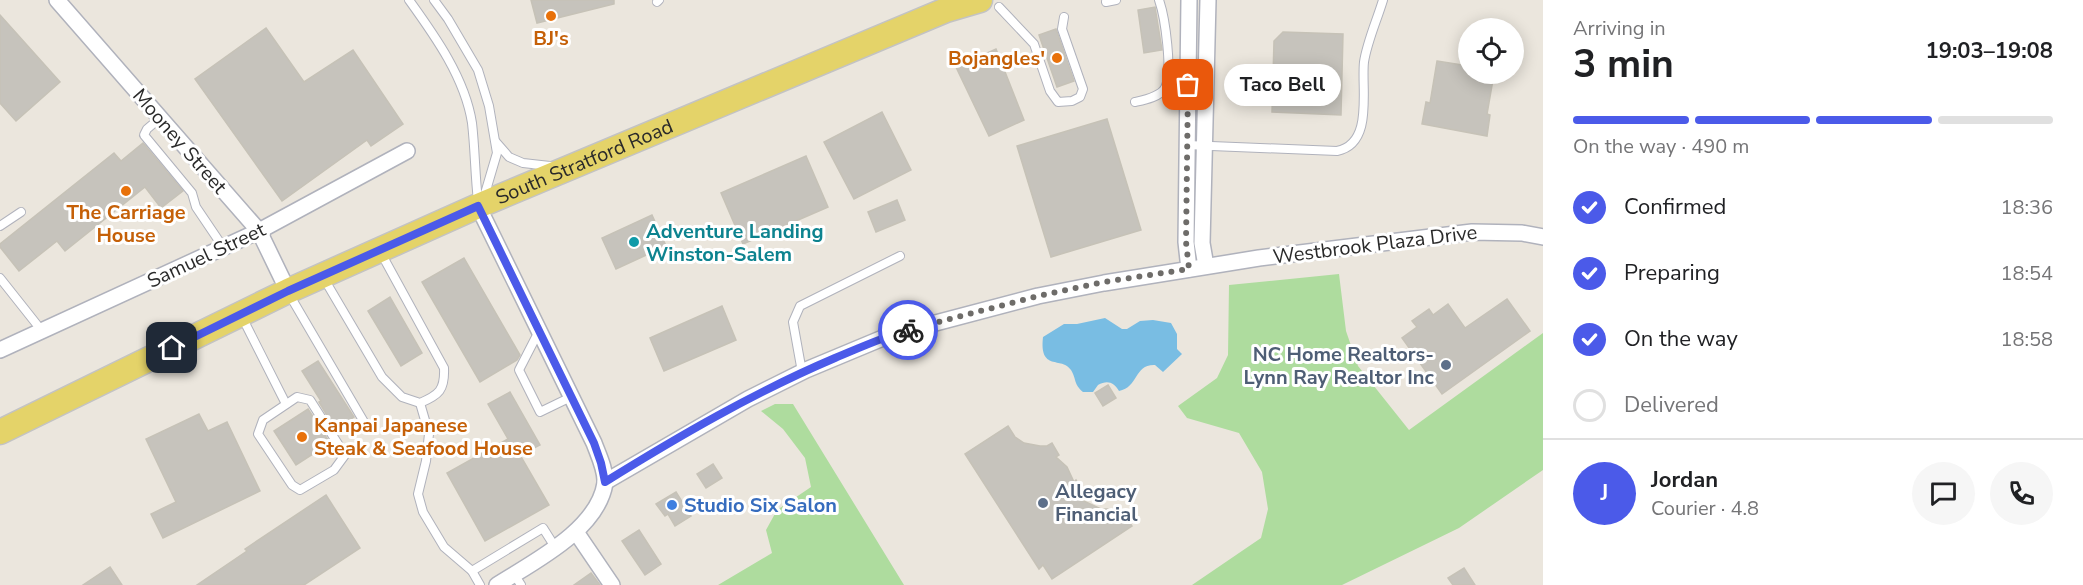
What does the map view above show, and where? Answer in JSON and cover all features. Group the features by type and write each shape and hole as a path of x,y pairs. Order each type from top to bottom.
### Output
{"main road":[{"name":"South Stratford Road","path":"0,432 288,291 478,206 946,10 989,4"}],"street":[{"name":"Mooney Street","path":"57,0 259,231 288,291"},
{"path":"1189,0 1186,242 1197,267"},
{"path":"1197,267 1202,243 1208,0"},
{"name":"Samuel Street","path":"0,350 259,231 407,151"},
{"path":"478,206 594,443 605,482 592,512 576,532 555,547 518,580 497,585"},
{"name":"Westbrook Plaza Drive","path":"605,482 748,399 802,372 890,335 1038,296 1104,282 1197,267 1472,232 1522,233 1543,237"},
{"path":"576,532 612,585"}],"lane":[{"path":"411,0 460,82 467,102 472,122 478,206"},
{"path":"435,0 478,70 489,106 497,153 486,194 478,206"},
{"path":"441,0 442,10"},
{"path":"1106,2 1116,0"},
{"path":"1135,102 1151,98 1161,92 1168,79 1169,58 1159,0"},
{"path":"1186,146 1336,151 1348,148 1356,138 1365,110 1364,62 1383,0"},
{"path":"989,4 1034,44 1050,91 1058,102 1072,101 1080,97 1083,89 1062,29 1064,17"},
{"path":"160,117 144,135 192,193 196,207 223,247"},
{"path":"495,141 509,157 523,163 545,167 576,164"},
{"path":"0,226 21,212"},
{"path":"322,276 382,377 402,397 420,403 436,396 444,382 444,369 380,250"},
{"path":"802,372 793,322 800,306 900,256"},
{"path":"0,278 42,331"},
{"path":"288,291 364,422"},
{"path":"241,314 286,404"},
{"path":"539,332 519,370 540,412 571,397"},
{"path":"297,397 310,400 345,455 334,470 300,490 292,484 258,434 263,420 286,404 297,397"},
{"path":"420,403 429,434 426,461 417,494 423,512 444,547 472,571 480,585"},
{"path":"472,571 543,528 555,547"}],"green space":[{"path":"1339,274 1346,331 1358,366 1409,430 1543,333 1543,470 1459,528 1342,585 1192,585 1261,538 1268,509 1262,472 1239,433 1187,418 1178,406 1217,378 1228,355 1229,285"},
{"path":"775,404 793,404 904,585 718,585 772,553 766,530 777,510 811,487 805,458 783,429 761,411"}],"water":[{"path":"1105,318 1122,329 1127,329 1140,321 1153,320 1171,323 1177,334 1177,349 1182,354 1163,372 1155,365 1143,368 1125,389 1119,391 1113,384 1107,382 1098,385 1093,392 1083,392 1067,366 1052,361 1044,355 1043,337 1064,324 1077,324"}],"building":[{"name":"BJ's","path":"531,0 614,0 614,4 537,23"},
{"path":"1155,7 1162,50 1144,53 1138,10"},
{"path":"0,15 60,82 16,121 0,103"},
{"path":"266,28 304,82 353,50 403,124 371,146 367,140 282,201 195,79"},
{"name":"Bojangles'","path":"1056,29 1074,81 1057,87 1039,35"},
{"path":"1283,32 1343,34 1341,115 1272,112 1274,41"},
{"path":"996,49 1024,120 989,136 956,67"},
{"path":"1437,61 1458,64 1458,84 1492,84 1487,114 1490,115 1487,136 1422,124 1426,102 1430,103"},
{"path":"882,112 911,170 854,199 824,142"},
{"path":"1107,119 1141,230 1051,257 1017,146"},
{"path":"143,143 183,191 161,208 145,187 65,251 57,241 19,271 0,244 114,153 121,161"},
{"path":"806,156 828,207 743,244 721,193"},
{"path":"897,200 905,220 876,232 868,212"},
{"name":"Adventure Landing Winston-Salem","path":"652,215 666,246 616,269 602,238"},
{"path":"464,258 520,355 517,360 480,382 422,282"},
{"path":"390,297 422,353 401,366 368,311"},
{"path":"1507,299 1530,331 1442,394 1402,338 1417,327 1412,321 1429,309 1433,315 1448,304 1465,328"},
{"path":"722,306 736,340 664,371 650,338"},
{"path":"318,361 354,417 335,429 302,371"},
{"path":"1108,385 1116,398 1103,406 1095,393"},
{"path":"510,392 540,445 520,455 549,505 485,541 447,473 508,439 488,404"},
{"name":"Kanpai Japanese Steak & Seafood House","path":"308,409 330,443 296,465 274,431"},
{"path":"199,414 208,431 227,422 260,491 163,538 151,514 176,502 146,439"},
{"name":"Allegacy Financial","path":"1008,426 1015,437 1024,443 1047,446 1052,443 1059,455 1056,457 1067,467 1074,482 1076,480 1083,492 1075,497 1101,509 1114,509 1119,506 1132,526 1052,579 1043,565 1039,569 965,454"},
{"path":"713,464 722,478 706,488 697,474"},
{"path":"676,492 691,516 675,526 668,514 665,516 656,504"},
{"path":"326,495 360,548 304,585 197,585 247,551 245,549"},
{"path":"639,530 661,564 645,575 622,541"},
{"path":"110,567 122,585 83,585"},
{"path":"1464,568 1475,585 1453,585 1448,578"},
{"path":"591,573 600,585 574,585"}],"way so far":[{"path":"908,330 1038,296 1104,282 1189,269 1186,242 1188,85"}],"place":[{"name":"BJ's","path":"551,16"},
{"name":"Bojangles'","path":"1057,58"},
{"name":"Taco Bell","path":"1188,85"},
{"name":"The Carriage House","path":"126,191"},
{"name":"Adventure Landing Winston-Salem","path":"634,242"},
{"name":"NC Home Realtors- Lynn Ray Realtor Inc","path":"1446,365"},
{"name":"Kanpai Japanese Steak & Seafood House","path":"302,437"},
{"name":"Allegacy Financial","path":"1043,503"},
{"name":"Studio Six Salon","path":"672,505"}],"route":[{"path":"172,348 288,291 478,206 594,443 605,482 748,399 806,370 890,335 908,330"}]}
